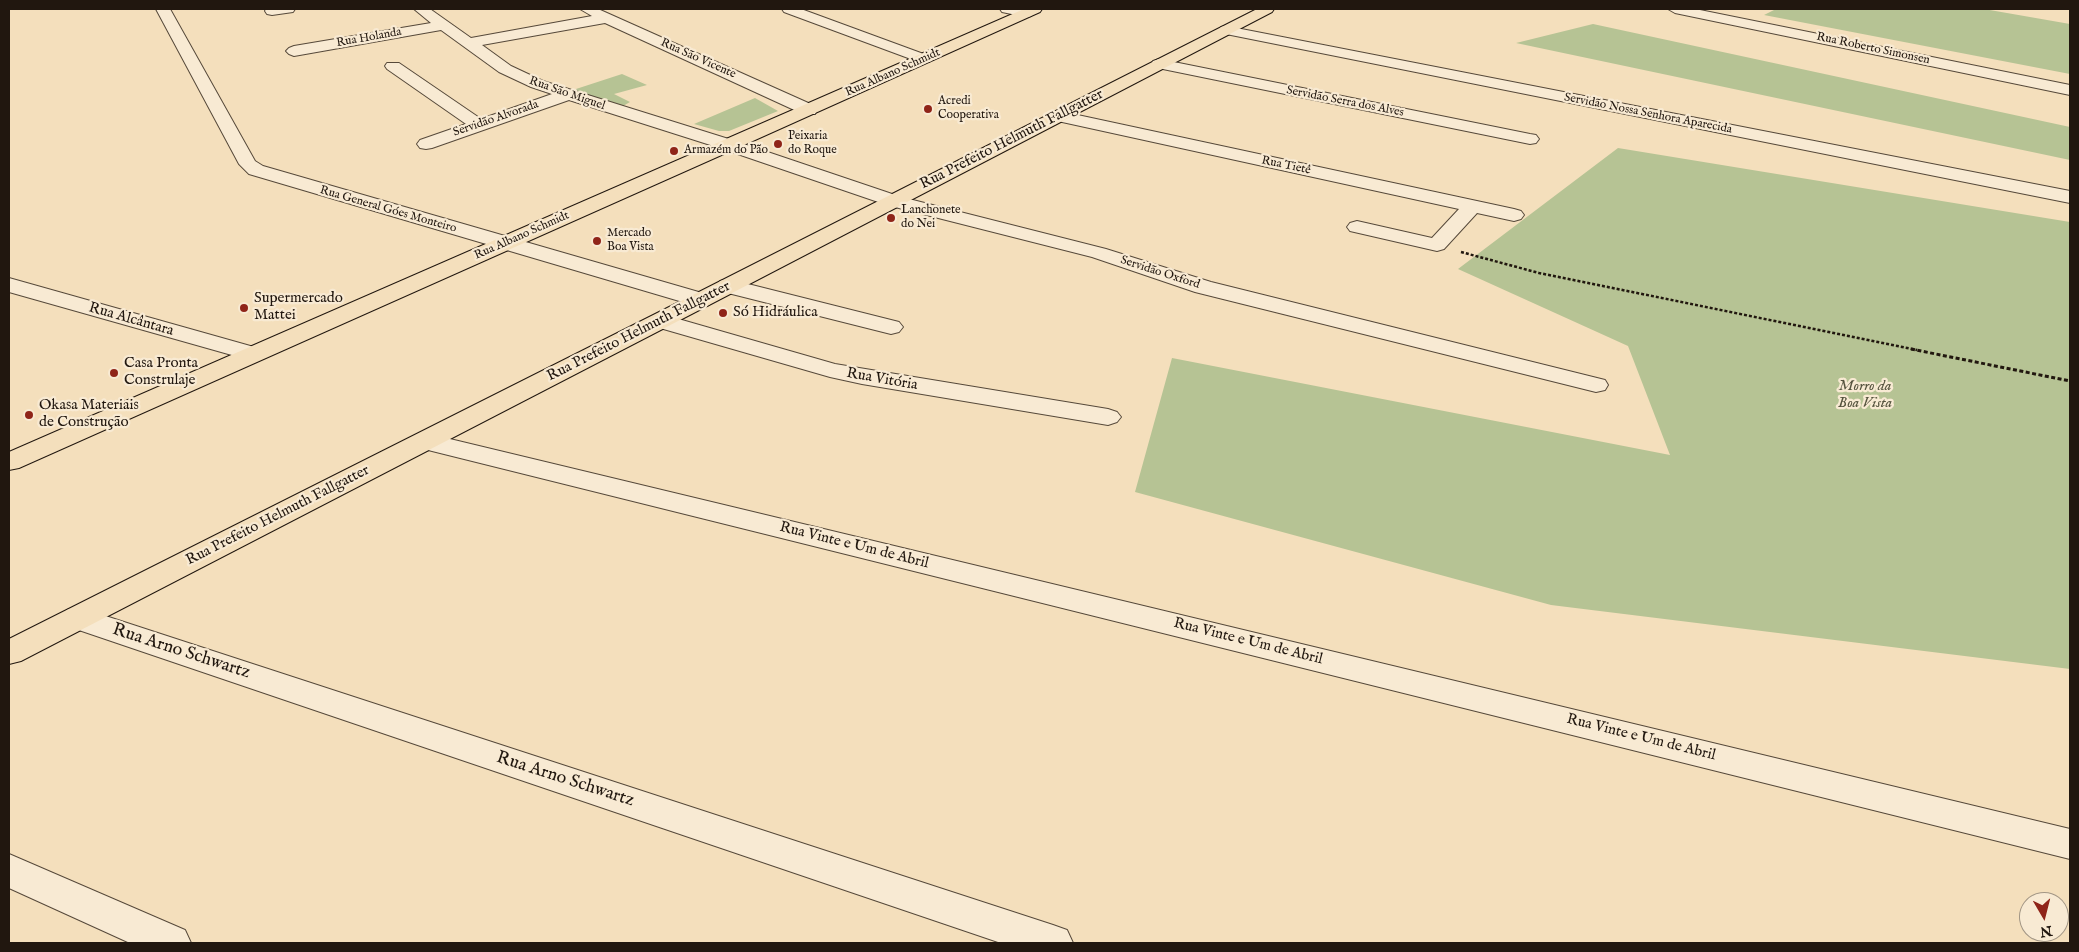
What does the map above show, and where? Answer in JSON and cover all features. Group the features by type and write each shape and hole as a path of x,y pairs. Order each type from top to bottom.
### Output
{"main road":[{"name":"Rua Prefeito Helmuth Fallgatter","path":"9,653 1267,9"},
{"name":"Rua Albano Schmidt","path":"9,462 1030,11"}],"street":[{"name":"Rua General Góes Monteiro","path":"163,9 248,164 256,170 701,300"},
{"path":"272,11 288,9"},
{"name":"Rua São Miguel","path":"422,9 505,69 532,82 566,95 730,145"},
{"name":"Rua São Vicente","path":"587,9 809,110"},
{"path":"789,9 924,59"},
{"path":"1007,9 1030,11"},
{"name":"Rua Roberto Simonsen","path":"1675,9 2070,90"},
{"path":"469,43 608,18"},
{"name":"Rua Holanda","path":"294,51 444,25"},
{"name":"Servidão Nossa Senhora Aparecida","path":"1226,30 2070,197"},
{"name":"Servidão Serra dos Alves","path":"1160,64 1530,139"},
{"path":"393,66 479,125"},
{"name":"Servidão Alvorada","path":"426,144 566,95"},
{"name":"Rua Tietê","path":"1059,116 1514,215"},
{"name":"Servidão Oxford","path":"730,145 894,201 1099,253 1203,287 1596,385"},
{"path":"1357,227 1437,245 1473,206"},
{"name":"Rua Alcântara","path":"9,285 253,354"},
{"path":"728,286 892,328"},
{"name":"Rua Vitória","path":"661,320 862,378 1108,417"},
{"name":"Rua Vinte e Um de Abril","path":"425,440 2070,844"},
{"name":"Rua Arno Schwartz","path":"78,618 1052,943"},
{"path":"9,870 171,943"}],"path":[{"path":"1437,245 1539,273 2070,381"}],"green space":[{"path":"1776,9 1984,9 2070,24 2070,74 1764,15"},
{"path":"1593,24 2070,127 2070,160 1516,43"},
{"path":"622,74 647,85 614,94 630,102 623,106 576,91 576,89"},
{"path":"755,98 778,111 729,131 719,131 694,124"},
{"name":"Morro da Boa Vista","path":"1618,148 2070,222 2070,669 1551,605 1135,492 1172,358 1670,455 1628,346 1458,269"}],"place":[{"name":"Acredi Cooperativa","path":"928,109"},
{"name":"Peixaria do Roque","path":"778,144"},
{"name":"Armazém do Pão","path":"674,151"},
{"name":"Lanchonete do Nei","path":"891,218"},
{"name":"Mercado Boa Vista","path":"597,241"},
{"name":"Supermercado Mattei","path":"244,308"},
{"name":"Só Hidráulica","path":"723,313"},
{"name":"Casa Pronta Construlaje","path":"114,373"},
{"name":"Okasa Materiais de Construção","path":"29,415"}]}
